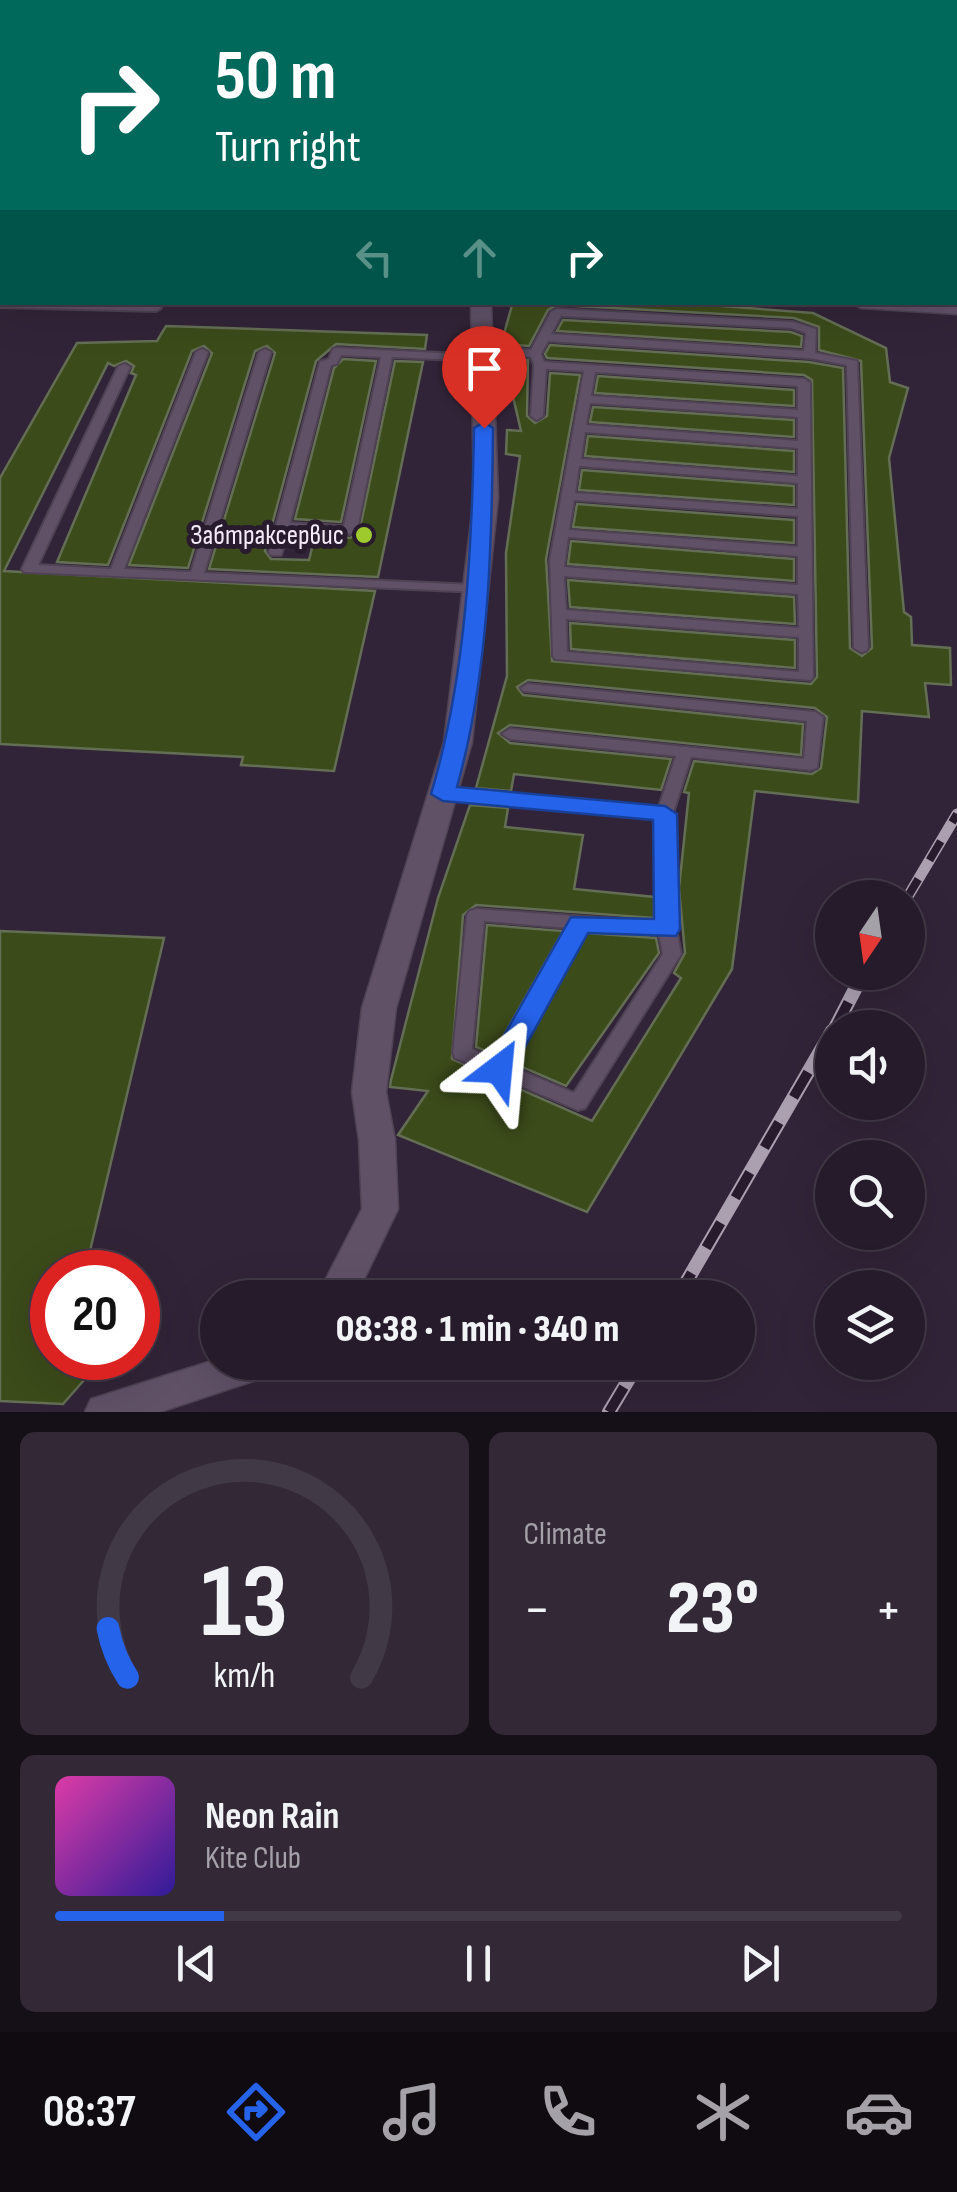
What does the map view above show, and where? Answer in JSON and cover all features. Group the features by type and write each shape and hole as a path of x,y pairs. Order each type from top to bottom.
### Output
{"street":[{"path":"344,1280 380,1209 377,1140 369,1092 370,1053 378,1008 458,742 486,498 481,305"},
{"path":"909,305 957,308"},
{"path":"106,1412 205,1380"}],"lane":[{"path":"39,305 156,308"},
{"path":"537,416 537,360 556,312 793,325 812,331 809,355"},
{"path":"544,337 809,355 854,364 861,648"},
{"path":"116,573 202,352"},
{"path":"196,576 264,352"},
{"path":"276,552 326,362 333,362 337,352 482,354 590,368 804,383 806,676 560,656 557,572 590,368"},
{"path":"283,527 350,530 388,354"},
{"path":"124,367 30,569 476,589"},
{"path":"585,399 804,414"},
{"path":"580,428 804,445"},
{"path":"574,462 804,480"},
{"path":"568,496 804,513"},
{"path":"562,532 805,552"},
{"path":"557,572 805,590"},
{"path":"558,614 805,634"},
{"path":"510,734 811,765 816,717 528,688"},
{"path":"667,929 476,916 462,1052 578,1103 672,954 667,929 665,814 685,752"},
{"path":"443,794 665,814"},
{"path":"499,1069 580,923"}],"building":[{"path":"512,305 557,305 548,310 529,346 501,344"},
{"path":"557,305 708,305 813,313 886,348 890,382 908,388 889,458 904,612 911,617 912,645 950,648 951,685 925,683 929,717 862,711 858,802 755,791 732,969 587,1212 398,1135 428,1091 390,1087 438,898 470,805 508,808 505,827 583,835 574,889 654,897 654,918 476,905 463,915 452,1059 592,1121 681,978 674,973 685,953 679,888 689,793 684,792 694,761 812,774 821,768 827,717 815,708 528,680 517,687 523,695 803,724 801,755 510,725 498,733 510,743 671,759 661,790 514,774 511,791 476,788 507,676 506,553 520,456 506,454 507,430 521,431 504,358 528,360 527,416 535,423 547,416 550,373 580,375 546,559 552,661 811,684 817,677 812,380 804,375 547,358 545,354 550,345 809,362 843,368 850,648 862,656 872,648 861,361 819,350 819,327 794,318"},
{"path":"563,320 791,332 802,336 801,347 557,331"},
{"path":"166,326 427,335 425,349 336,344 316,361 265,551 271,559 309,560 315,536 350,538 359,533 395,361 423,362 378,577 209,569 275,353 267,346 255,351 188,568 129,565 212,353 204,346 192,351 108,565 57,562 136,375 131,373 134,366 126,361 114,366 108,363 4,571 375,591 334,771 241,765 243,757 0,744 0,478 77,343 157,341"},
{"path":"343,359 376,361 341,522 295,519 334,368"},
{"path":"598,376 794,390 794,406 595,393"},
{"path":"593,407 794,420 794,437 590,422"},
{"path":"588,436 794,451 794,472 585,456"},
{"path":"582,470 794,486 794,505 579,490"},
{"path":"577,504 794,520 794,543 573,527"},
{"path":"571,541 794,559 794,581 568,564"},
{"path":"568,580 794,597 795,624 570,607"},
{"path":"570,623 795,640 795,668 571,649"},
{"path":"487,925 563,931 493,1054 476,1047"},
{"path":"0,931 164,938 90,1250 30,1250 30,1380 84,1380 63,1404 0,1401"},
{"path":"587,933 656,938 659,953 566,1086 515,1064"}],"railway":[{"path":"918,880 957,814"},
{"path":"844,1010 855,990"},
{"path":"687,1280 815,1060"},
{"path":"609,1412 628,1380"}],"place":[{"name":"Забтраксервис","path":"364,535"}],"route":[{"path":"484,428 486,498 458,742 443,794 665,814 667,929 580,923 499,1069"}]}
